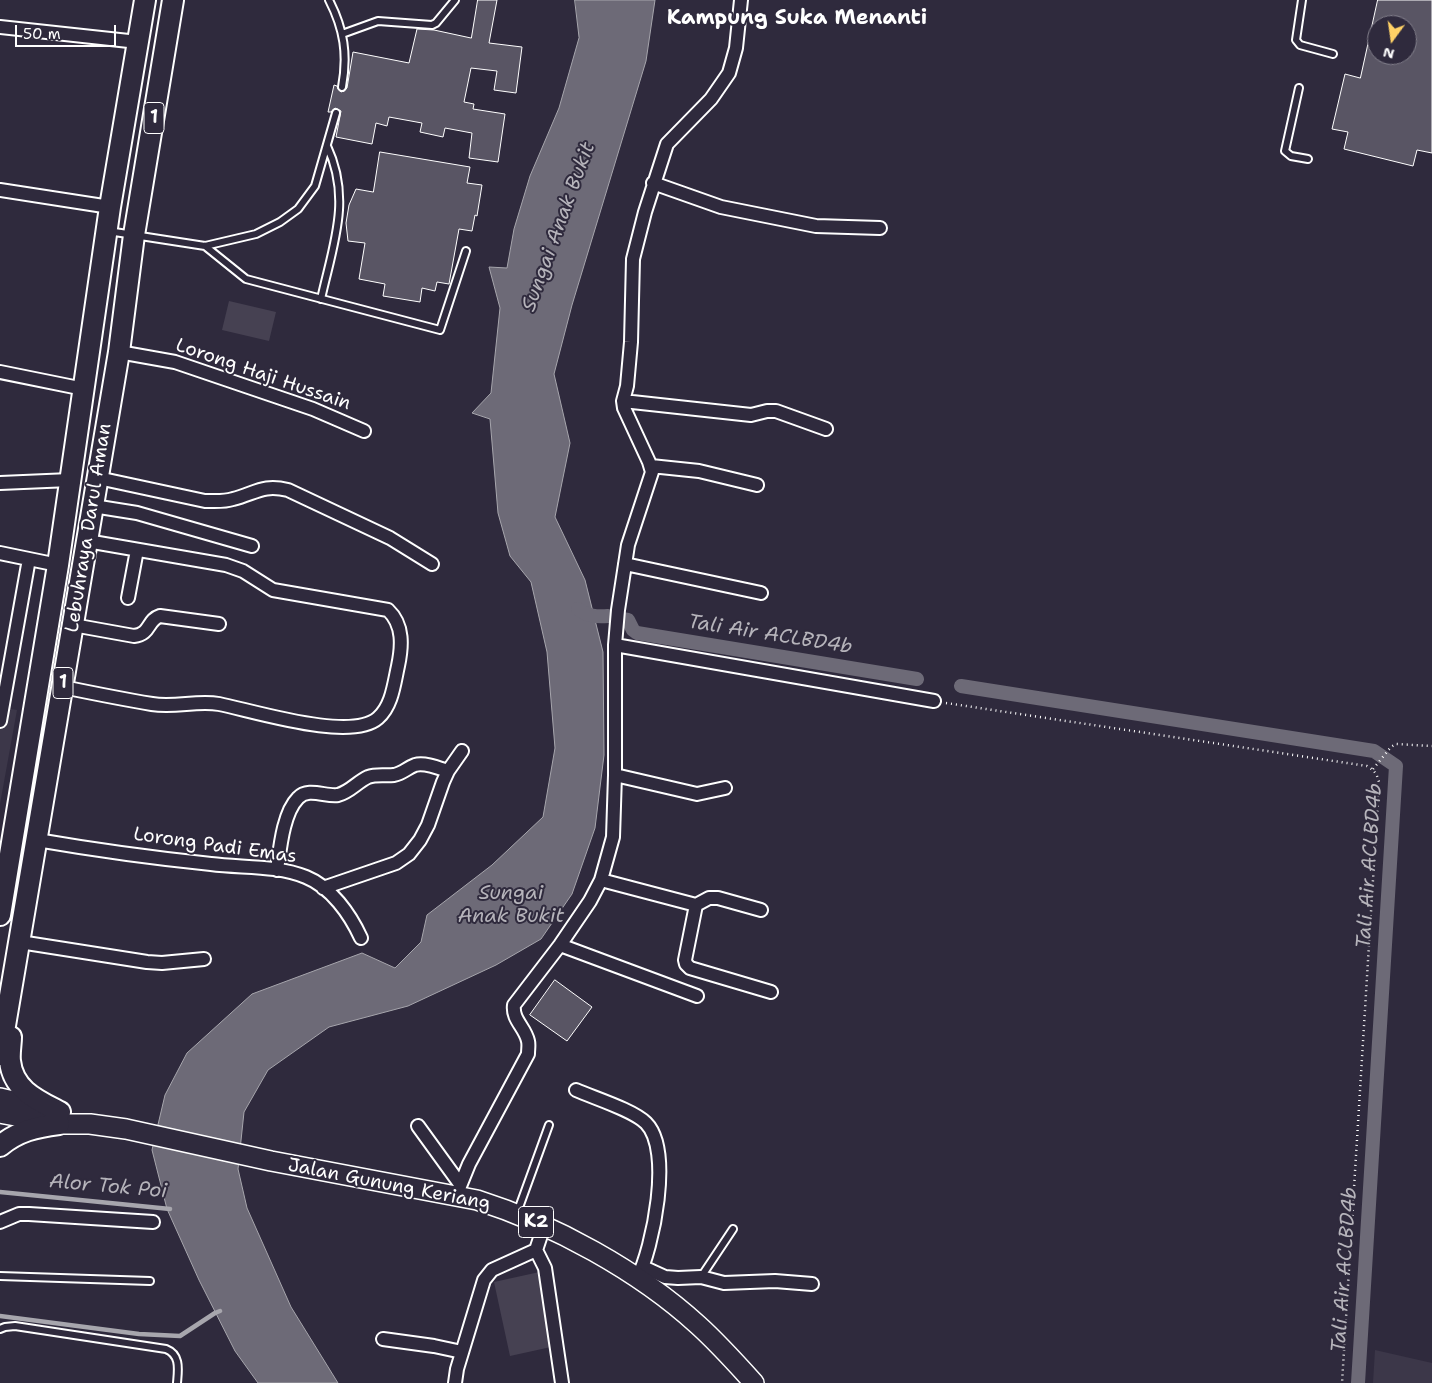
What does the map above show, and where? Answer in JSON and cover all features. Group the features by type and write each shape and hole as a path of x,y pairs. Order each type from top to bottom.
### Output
{"highway":[{"name":"Lebuhraya Darul Aman","path":"0,915 58,565 110,207 145,0"},
{"name":"Lebuhraya Darul Aman","path":"0,1055 98,478 134,235 173,0"},
{"path":"10,1002 12,1025 9,1060 14,1075 23,1090 60,1118"},
{"path":"0,1146 20,1132 60,1118"}],"main road":[{"name":"Jalan Gunung Keriang","path":"0,1098 60,1118"},
{"name":"Jalan Gunung Keriang","path":"0,1112 60,1118 126,1129 271,1161 458,1190 477,1200 544,1226 640,1273 698,1325 754,1383"}],"street":[{"path":"458,1190 528,1054 528,1040 515,1018 513,1012 514,1005 560,945 590,901 601,880 613,837 615,646 618,610 628,544 650,478 651,466 624,408 623,401 627,386 632,342 633,259 653,183 667,144 711,99 729,73 736,48 741,0"},
{"path":"0,27 138,42"},
{"path":"653,183 721,207 816,226 880,228"},
{"path":"0,190 110,207"},
{"name":"Lorong Haji Hussain","path":"118,352 175,362 313,409 364,432"},
{"path":"0,372 84,389"},
{"path":"623,401 751,415 770,410 826,429"},
{"path":"651,466 699,471 757,485"},
{"path":"98,478 205,501 220,502 235,499 254,491 278,487 382,534 432,564"},
{"path":"0,483 70,480"},
{"path":"93,506 137,513 252,546"},
{"path":"63,687 165,706 211,703 313,724 357,727 378,719 383,712 391,698 399,660 401,631 395,616 388,610 273,590 236,567 87,541"},
{"path":"128,598 137,550"},
{"path":"0,553 58,565"},
{"path":"1,715 28,559"},
{"path":"625,564 761,593"},
{"path":"73,625 134,636 143,634 154,619 160,616 219,624"},
{"path":"615,646 934,701"},
{"path":"323,888 396,863 409,854 420,840 428,825 448,771 462,751"},
{"path":"277,870 289,813 294,802 300,796 308,792 330,795 340,794 349,791 366,778 400,774 414,765 427,765 448,771"},
{"path":"615,775 697,794 725,788"},
{"name":"Lorong Padi Emas","path":"37,840 212,864 277,870 306,877 330,894 354,924 360,938"},
{"path":"601,880 696,905 709,898 718,898 761,910"},
{"path":"696,905 685,960 686,964 690,968 771,992"},
{"path":"20,942 147,962 162,963 204,959"},
{"path":"560,945 697,996"},
{"path":"576,1090 628,1112 646,1123 653,1134 658,1151 659,1175 656,1217 640,1273 665,1277 701,1277 724,1283 775,1281 812,1284"},
{"path":"418,1126 458,1190"},
{"path":"0,1222 19,1214 29,1214 153,1222"},
{"path":"544,1226 536,1250 545,1268 562,1383"},
{"path":"455,1383 462,1352 481,1288 487,1275 498,1266 536,1250"},
{"path":"383,1339 462,1352"}],"lane":[{"path":"329,0 336,14 345,46 342,87"},
{"path":"342,34 378,22 432,25 436,23 456,0"},
{"path":"1302,0 1296,40 1300,45 1332,54"},
{"path":"1299,88 1285,151 1291,156 1308,159"},
{"path":"107,231 205,246 256,234 280,222 298,209 315,186 336,113"},
{"path":"321,299 340,206 339,181 327,146"},
{"path":"205,246 246,279 440,330 466,251"},
{"path":"517,1214 549,1125"},
{"path":"701,1277 733,1229"},
{"path":"0,1276 150,1281"},
{"path":"0,1329 5,1326 15,1326 166,1349 176,1357 178,1364 177,1383"}],"path":[{"path":"934,701 1367,766 1373,769 1377,775 1379,782 1342,1383"},
{"path":"1373,769 1391,747 1396,744 1432,746"}],"shaded area":[{"path":"229,301 276,312 269,341 222,330"},
{"path":"0,707 17,710 0,804"},
{"path":"544,1271 560,1345 510,1356 494,1282"},
{"path":"1375,1350 1432,1363 1432,1383 1373,1383"}],"water":[{"name":"Sungai Anak Bukit","path":"575,0 655,0 646,61 572,305 554,374 570,443 555,517 585,580 603,652 604,755 595,828 572,894 541,939 496,965 408,1006 329,1027 268,1070 244,1112 238,1169 247,1208 291,1307 338,1383 258,1383 235,1351 199,1280 167,1209 152,1150 165,1095 187,1053 252,994 362,953 395,968 421,942 427,915 492,865 543,817 555,748 547,652 531,582 510,556 498,513 490,419 472,413 491,393 500,308 489,267 507,268 514,229 530,176 559,108 579,38"}],"building":[{"path":"478,0 497,0 489,43 522,47 516,93 494,90 497,71 471,68 464,102 474,104 473,109 505,114 498,162 469,158 472,133 445,128 443,137 420,132 422,123 389,117 387,126 376,123 372,144 336,137 341,111 335,108 328,112 334,85 341,92 347,88 353,52 409,63 417,29 434,30 471,38"},
{"path":"1378,0 1432,0 1432,153 1417,150 1413,166 1344,149 1348,132 1332,129 1345,74 1360,78 1367,48 1367,65 1417,65 1417,15 1375,15"},
{"path":"380,152 470,167 467,183 482,185 477,216 475,215 472,231 459,229 449,284 437,282 435,291 422,288 420,302 383,296 385,284 359,279 365,243 348,241 346,223 349,205 356,189 373,192"},
{"path":"555,980 592,1007 567,1041 530,1015"}],"waterway":[{"name":"Tali Air ACLBD4b","path":"578,609 592,616 608,616"},
{"name":"Tali Air ACLBD4b","path":"622,619 628,620 633,630 637,633 917,679"},
{"name":"Tali Air ACLBD4b","path":"961,686 1374,751 1396,766 1358,1383"},
{"name":"Alor Tok Poi","path":"0,1192 170,1209"},
{"path":"0,1316 139,1334 180,1336 220,1311"}],"district":[{"name":"Kampung Suka Menanti","path":"797,19"}]}
